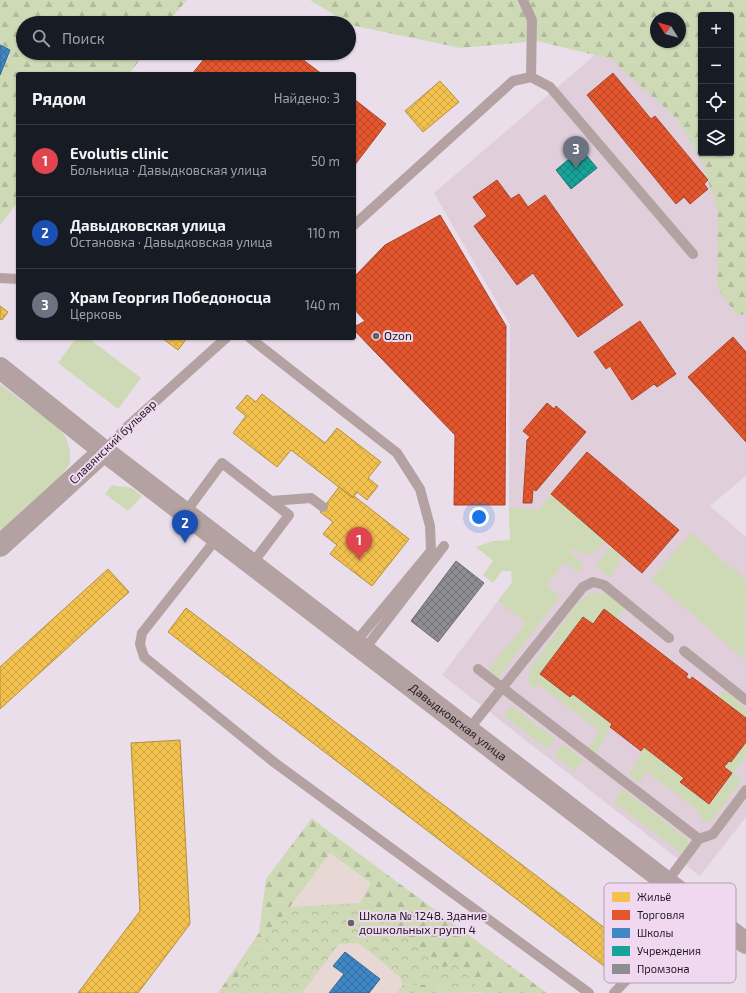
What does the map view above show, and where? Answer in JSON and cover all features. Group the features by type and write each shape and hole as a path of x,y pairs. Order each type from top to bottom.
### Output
{"street":[{"name":"Давыдковская улица","path":"0,368 104,451 469,729 666,883"},
{"name":"Славянский бульвар","path":"0,546 104,451"},
{"name":"Давыдковская улица","path":"736,935 746,943"}],"lane":[{"path":"523,0 532,20 531,76"},
{"path":"356,223 444,146 513,81 531,76 550,87 692,254"},
{"path":"0,278 16,280"},
{"name":"Славянский бульвар","path":"104,451 128,426 224,340"},
{"path":"253,340 397,453 420,490 430,526 431,550 360,647"},
{"path":"185,513 222,463 289,515 252,564"},
{"path":"271,501 311,498 323,507"},
{"path":"217,538 142,633 140,644 144,657 275,762 589,993"},
{"path":"360,647 444,546"},
{"path":"469,729 583,587 593,582 604,585 669,638"},
{"path":"684,651 746,700"},
{"path":"478,670 699,839"},
{"path":"666,883 699,839 713,834 746,790"},
{"path":"614,993 624,983"}],"shaded area":[{"path":"617,36 698,149 698,156 702,156 746,302 746,476 710,506 746,537 746,817 700,876 442,675 512,582 509,507 510,325 434,193"},
{"name":"Школа № 1248. Здание дошкольных групп 4","path":"330,853 509,986 499,993 226,993"}],"green space":[{"path":"0,0 187,0 173,16 16,16 16,60 140,60 131,72 16,72 16,205 0,225"},
{"path":"310,0 746,0 746,314 737,315 717,288 718,212 703,164 698,156 734,156 734,12 698,12 698,155 677,119 611,59 537,41 460,48 356,26 356,16 336,16"},
{"path":"75,340 91,340 141,378 118,409 58,363"},
{"path":"0,384 59,428 66,438 70,450 70,464 60,477 0,532"},
{"path":"112,485 132,488 142,496 128,511 105,494"},
{"path":"551,494 606,542 591,556 583,551 581,555 573,549 570,552 583,564 578,572 565,562 547,585 560,597 498,678 488,670 526,623 498,601 512,583 511,571 502,571 493,583 483,575 493,561 476,547 493,541 510,540 509,507 539,510"},
{"path":"691,533 746,580 745,660 651,579"},
{"path":"611,546 622,556 611,578 595,566"},
{"path":"592,592 607,594 625,608 616,619 604,610 593,624 583,617 540,674 570,697 573,694 612,724 594,758 585,752 600,731 537,684 533,690 528,681 529,670 578,602"},
{"path":"724,690 746,708 746,718 718,697"},
{"path":"512,706 555,739 547,749 503,716"},
{"path":"746,742 746,756 733,773 742,780 713,820 703,822 697,810 647,772 639,783 629,775 644,747 684,778 681,783 709,804 732,773 724,767 729,761 731,762"},
{"path":"563,744 583,760 575,771 554,755"},
{"path":"623,789 687,839 692,848 686,857 613,802"},
{"path":"312,818 547,993 482,993 483,992 454,961 444,969 427,953 375,914 365,948 358,943 360,903 371,883 330,853 226,993 218,993 259,933 266,879"},
{"path":"360,903 358,943 339,944 302,993 226,993 289,907"},
{"path":"375,913 427,953 444,969 454,961 483,992 439,993 440,984 403,985 400,977 365,948"},
{"path":"440,984 439,993 397,993 403,985"}],"building: Жильё":[{"path":"440,81 459,102 423,132 405,111"},
{"path":"0,306 8,312 2,320 0,319"},
{"path":"165,340 186,340 178,350"},
{"path":"262,394 325,443 337,428 381,462 368,478 378,486 367,500 357,492 353,498 291,450 277,467 233,433 246,416 236,408 247,395 256,402"},
{"path":"339,487 353,498 354,496 409,539 372,586 330,554 337,545 323,534 333,522 320,512"},
{"path":"108,569 129,592 0,709 0,667"},
{"path":"186,608 604,927 604,966 168,632"},
{"path":"180,740 190,924 138,993 78,993 140,911 131,743"}],"building: Торговля":[{"path":"203,60 303,60 319,72 194,72"},
{"path":"613,73 651,119 655,116 708,180 704,184 708,189 690,204 684,197 676,204 587,95"},
{"path":"356,101 386,124 356,163"},
{"path":"497,180 511,199 519,194 528,207 545,195 623,305 578,337 533,273 517,285 474,226 487,216 473,197"},
{"path":"440,215 506,326 505,505 454,505 455,435 356,332 356,326 365,321 356,311 356,275 385,245"},
{"path":"640,321 676,374 657,387 654,384 632,400 610,366 606,369 594,352"},
{"path":"733,337 746,352 746,442 688,377"},
{"path":"547,403 554,409 556,406 586,432 536,491 533,489 532,503 523,503 527,440 530,437 523,431"},
{"path":"587,452 679,530 642,573 551,494"},
{"path":"604,609 688,674 686,677 690,680 692,677 746,718 746,742 731,762 729,761 724,767 732,773 709,804 680,782 684,778 644,747 641,751 610,727 612,724 573,694 570,697 540,674 583,617 593,624"}],"building: Школы":[{"path":"0,45 10,50 0,75"},
{"path":"345,952 380,979 369,993 329,993 344,974 333,966"}],"building: Учреждения":[{"path":"581,149 597,168 571,189 556,170"}],"building: Промзона":[{"path":"456,561 484,583 438,642 411,621"}],"place":[{"name":"Храм Георгия Победоносца","path":"576,169"},
{"name":"Ozon","path":"376,336"},
{"name":"Давыдковская улица","path":"185,543"},
{"name":"Evolutis clinic","path":"359,560"},
{"name":"Школа № 1248. Здание дошкольных групп 4","path":"351,923"}]}
